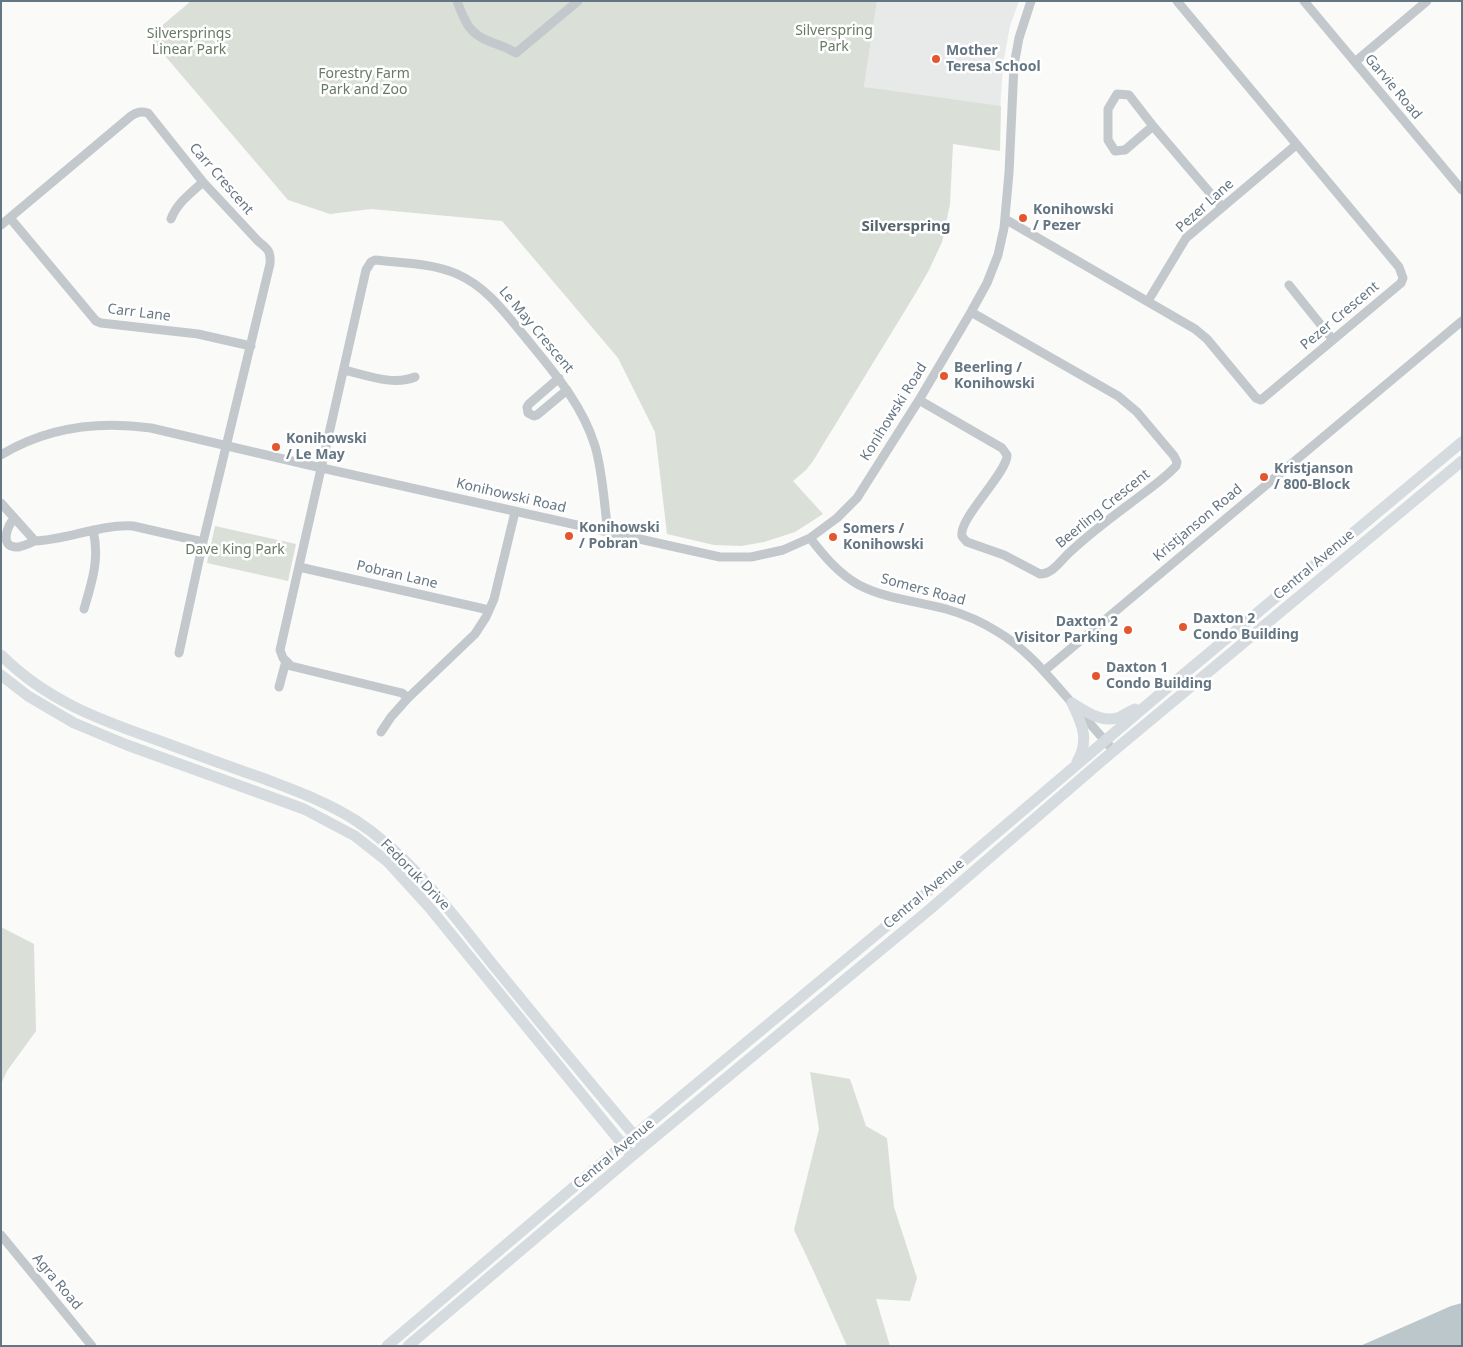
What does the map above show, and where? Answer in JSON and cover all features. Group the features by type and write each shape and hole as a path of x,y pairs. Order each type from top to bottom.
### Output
{"main road":[{"name":"Central Avenue","path":"387,1346 623,1145 919,899 1074,766 1462,442"},
{"name":"Central Avenue","path":"408,1346 632,1156 929,910 1114,751 1462,461"},
{"name":"Fedoruk Drive","path":"1,655 40,688 74,707 121,727 310,797 338,810 391,847 453,915 644,1147"},
{"name":"Fedoruk Drive","path":"1,675 28,696 74,723 127,745 304,809 355,836 388,862 429,907 632,1156"},
{"path":"1072,703 1093,715 1109,719 1121,716 1154,699"},
{"path":"1072,703 1081,723 1085,741 1074,766"}],"street":[{"path":"457,1 471,31 490,42 507,47 516,53 578,1"},
{"name":"Konihowski Road","path":"1,455 36,438 64,430 94,425 151,428 720,557 751,557 783,550 810,538 837,518 857,498 919,400 987,283 998,255 1004,219 1009,173 1014,65 1019,38 1031,1"},
{"name":"Pezer Crescent","path":"1004,219 1196,329 1207,338 1256,398 1261,400 1401,283 1402,273 1393,260 1177,1"},
{"name":"Garvie Road","path":"1304,1 1462,190"},
{"path":"1355,62 1427,1"},
{"path":"1153,126 1125,150 1115,150 1108,140 1108,109 1118,94 1129,95 1222,208"},
{"name":"Carr Crescent","path":"1,225 131,116 143,111 148,113 203,182 268,250 270,264 203,542 179,653"},
{"name":"Pezer Lane","path":"1148,300 1186,238 1296,145"},
{"path":"171,219 181,202 203,182"},
{"name":"Carr Lane","path":"10,218 96,321 213,336 251,346"},
{"name":"Le May Crescent","path":"286,661 280,650 366,270 371,262 375,260 440,268 475,283 493,298 559,378 576,404 595,446 599,460 608,532"},
{"path":"1289,285 1333,340"},
{"name":"Beerling Crescent","path":"919,400 1002,448 1006,456 1006,464 963,527 962,536 964,539 967,542 1004,555 1040,574 1046,574 1051,571 1093,532 1176,466 1177,462 1174,456 1137,412 1118,396 971,312"},
{"name":"Kristjanson Road","path":"1044,671 1462,321"},
{"path":"344,370 391,380 415,378"},
{"path":"559,378 529,404 527,407 528,413 534,416 537,415 567,390"},
{"path":"1,503 34,541"},
{"path":"381,732 408,698 475,634 486,617 494,599 515,512"},
{"path":"14,519 4,534 5,541 13,548 34,541 115,526 133,526 203,542"},
{"path":"84,609 96,568 93,530"},
{"name":"Somers Road","path":"810,538 825,558 858,585 887,596 946,609 964,615 998,632 1014,643 1044,671 1114,751"},
{"name":"Pobran Lane","path":"300,567 489,610"},
{"path":"279,687 286,661 291,666 402,693 408,698"},
{"name":"Agra Road","path":"1,1235 92,1346"}],"shaded area":[{"name":"Mother Teresa School","path":"877,1 1019,1 1010,26 1003,64 1000,112 864,87"},
{"path":"1462,1303 1462,1346 1360,1346 1451,1306"}],"green space":[{"path":"191,1 877,1 864,87 1001,106 1000,151 953,144 950,204 942,242 929,270 813,461 793,481 823,514 795,532 764,542 741,546 714,545 667,534 655,432 618,358 502,221 371,209 330,214 288,200 160,50 151,35"},
{"name":"Dave King Park","path":"215,526 296,544 288,581 207,563"},
{"path":"1,927 34,944 36,1031 7,1071 1,1084"},
{"path":"810,1072 850,1079 866,1126 887,1138 894,1207 917,1278 910,1301 876,1299 890,1346 847,1346 794,1230 819,1129"}],"place":[{"name":"Mother Teresa School","path":"936,59"},
{"name":"Konihowski / Pezer","path":"1023,218"},
{"name":"Beerling / Konihowski","path":"944,376"},
{"name":"Konihowski / Le May","path":"276,447"},
{"name":"Kristjanson / 800-Block","path":"1264,477"},
{"name":"Konihowski / Pobran","path":"569,536"},
{"name":"Somers / Konihowski","path":"833,537"},
{"name":"Daxton 2 Condo Building","path":"1183,627"},
{"name":"Daxton 2 Visitor Parking","path":"1128,630"},
{"name":"Daxton 1 Condo Building","path":"1096,676"}],"district":[{"name":"Silverspring","path":"906,227"}],"park label":[{"name":"Silverspring Park","path":"834,40"},
{"name":"Silversprings Linear Park","path":"189,42"},
{"name":"Forestry Farm Park and Zoo","path":"364,82"}]}
